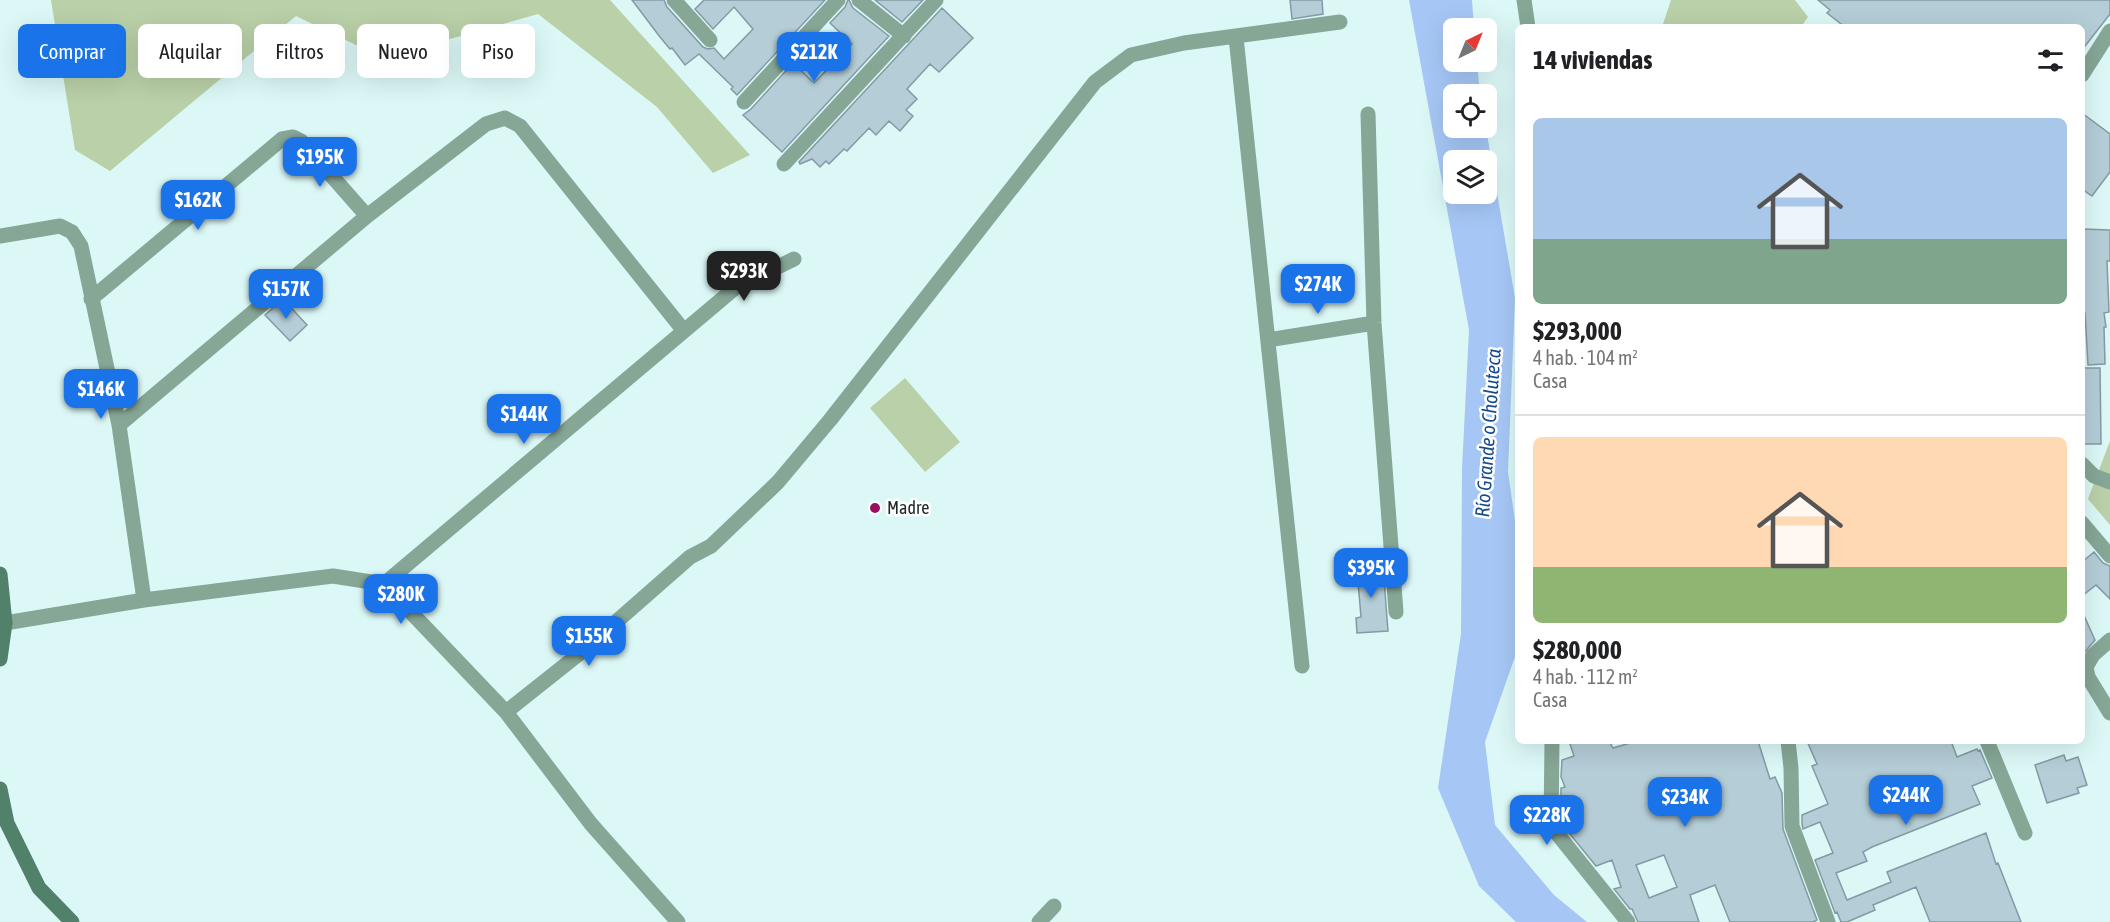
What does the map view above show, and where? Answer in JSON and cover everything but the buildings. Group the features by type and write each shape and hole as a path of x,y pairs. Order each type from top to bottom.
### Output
{"main road":[{"path":"0,574 5,622 0,659"},
{"path":"0,789 7,823 39,888 72,922"}],"street":[{"path":"744,102 838,0"},
{"path":"859,0 904,36"},
{"path":"784,164 936,0"},
{"path":"1524,0 1528,24"},
{"path":"683,3 710,40"},
{"path":"506,712 584,650 690,557 711,546 778,482 830,420 1095,82 1131,55 1184,43 1340,22"},
{"path":"2085,70 2110,31"},
{"path":"1236,37 1302,666"},
{"path":"1368,114 1374,323 1396,612"},
{"path":"119,425 367,216 486,124 505,118 520,126 684,331"},
{"path":"91,299 282,139 293,137 301,141 367,216"},
{"path":"0,236 60,226 72,232 81,246 119,425 144,600"},
{"path":"384,584 735,288 794,259"},
{"path":"1268,340 1374,323"},
{"path":"2085,467 2094,476 2110,482"},
{"path":"2085,527 2110,556"},
{"path":"5,622 144,600 333,576 384,584 506,712 591,824 678,922"},
{"path":"2110,640 2093,655 2086,667 2088,677 2110,713"},
{"path":"1552,744 1551,826 1628,922"},
{"path":"1788,744 1792,826 1828,922"},
{"path":"1988,744 2025,834"},
{"path":"1038,922 1054,906"}],"green space":[{"path":"51,0 610,0 750,155 713,173 657,107 538,14 503,24 461,24 461,36 449,39 449,24 357,24 357,45 345,40 345,24 313,24 296,16 286,24 254,24 254,51 242,61 242,24 138,24 138,78 222,78 110,171 75,150 63,78 126,78 126,24 55,24"},
{"path":"1671,0 1795,0 1808,17 1803,24 1663,24"},
{"path":"905,378 960,442 925,472 870,408"},
{"path":"2110,441 2110,525 2088,499"}],"water":[{"path":"1409,0 1472,0 1473,18 1443,18 1443,72 1478,72 1479,84 1443,84 1443,138 1488,138 1490,150 1443,150 1443,187"},
{"name":"Río Grande o Choluteca","path":"1497,192 1515,298 1508,472 1515,521 1515,657 1485,742 1495,825 1554,895 1587,922 1516,922 1479,886 1438,788 1461,634 1462,468 1469,330 1446,204 1497,204"}],"place":[{"name":"Madre","path":"875,508"}]}
